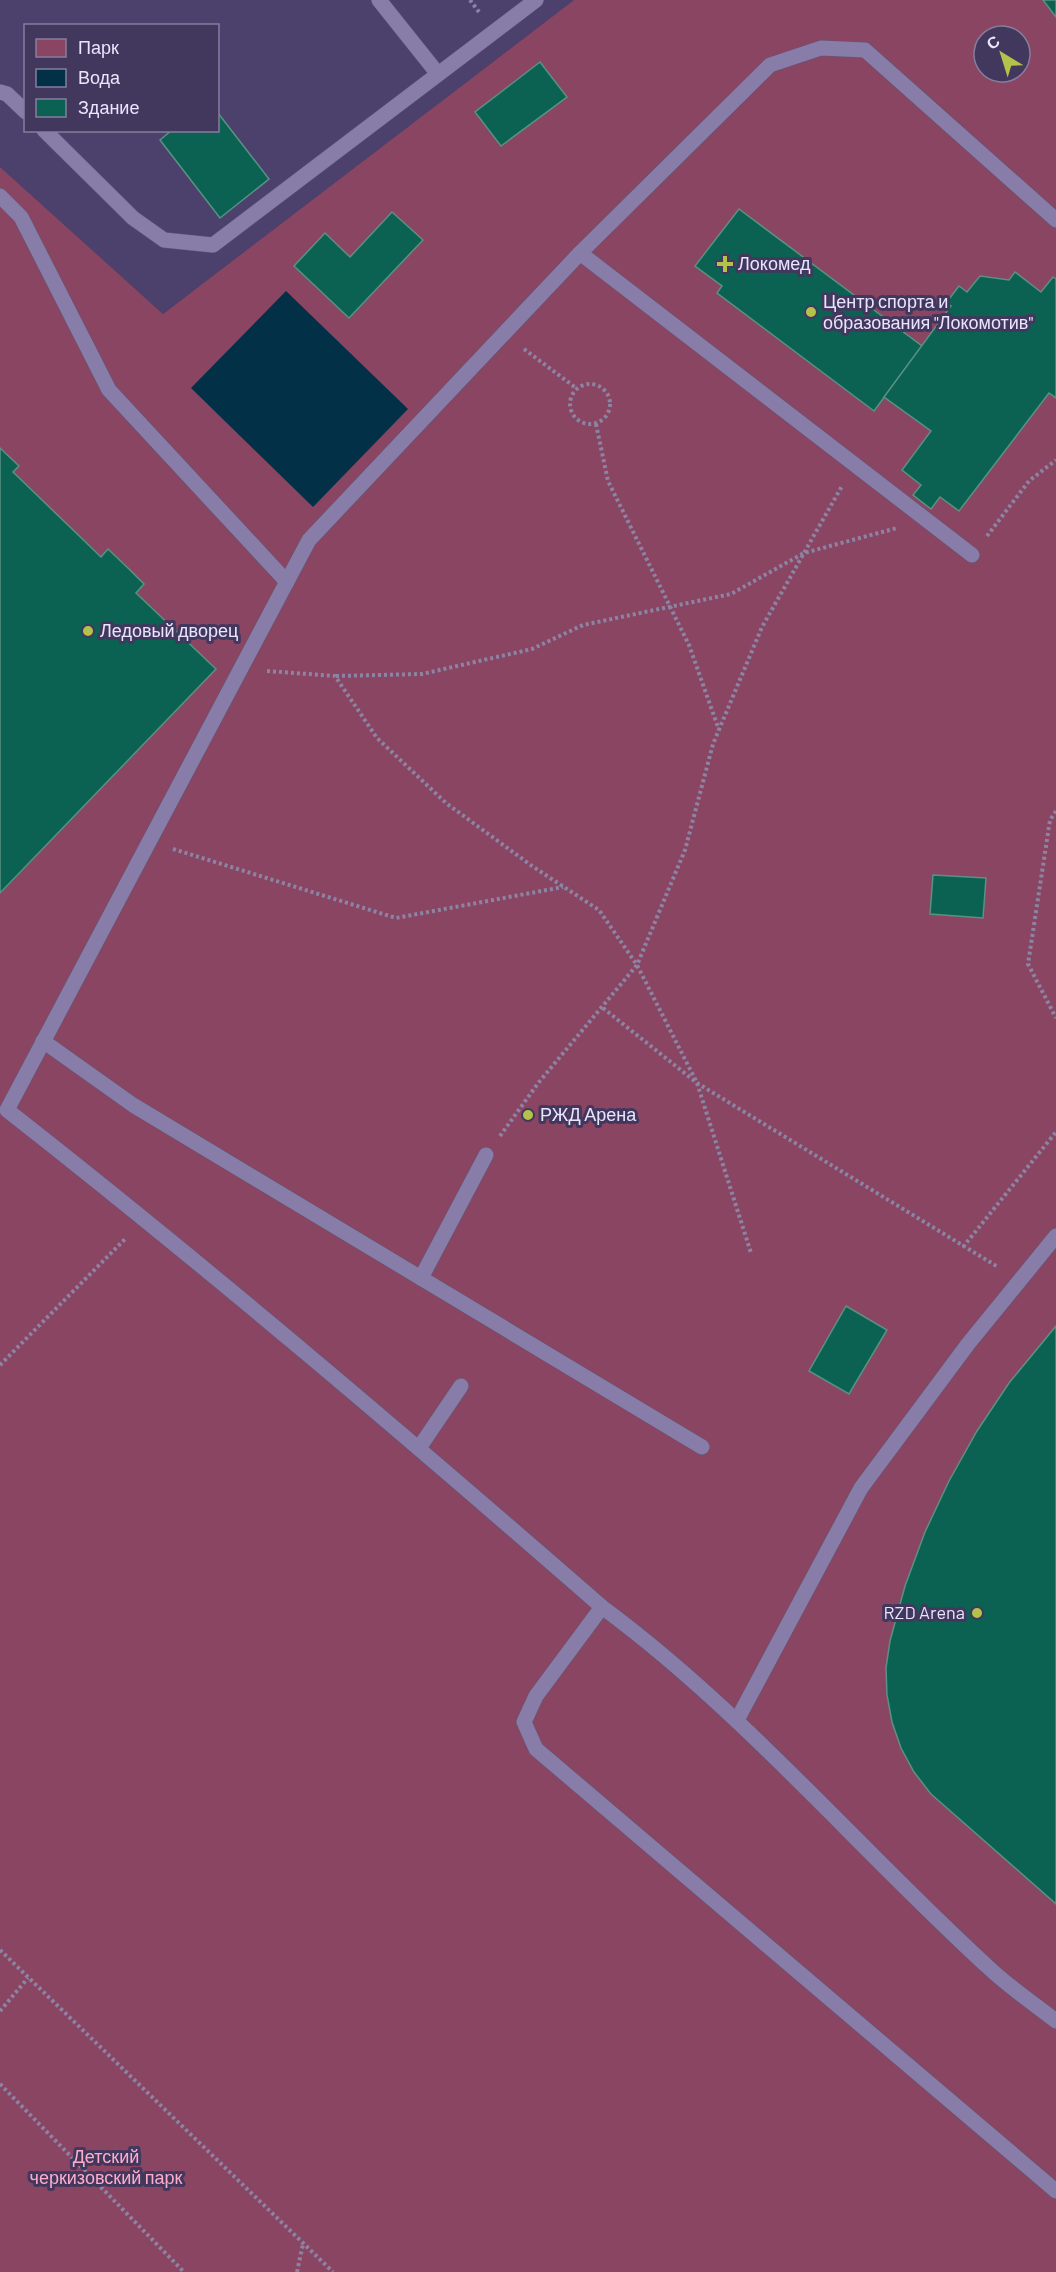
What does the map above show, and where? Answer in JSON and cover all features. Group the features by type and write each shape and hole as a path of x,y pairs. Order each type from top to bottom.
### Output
{"lane":[{"path":"379,0 438,74"},
{"path":"46,132 133,218 164,240 213,245 536,0"},
{"path":"1056,220 865,50 820,48 770,66 580,253 309,540 43,1041 4,1107 145,1218 420,1448 737,1720 989,1969 1056,2020"},
{"path":"0,92 7,94 24,110"},
{"path":"0,196 21,217 109,390 287,582"},
{"path":"580,253 972,555"},
{"path":"43,1041 133,1105 702,1447"},
{"path":"422,1278 486,1155"},
{"path":"737,1720 861,1488 968,1344 1056,1236"},
{"path":"420,1448 461,1386"},
{"path":"602,1606 536,1696 528,1713 524,1722 536,1749 1056,2191"}],"path":[{"path":"503,333 576,388"},
{"path":"593,383 602,387 611,402 604,419 596,424 578,421 569,405 576,388 584,384 593,383"},
{"path":"596,424 608,481 689,645 719,731"},
{"path":"972,555 1029,481 1056,460"},
{"path":"486,1155 539,1082 637,965 685,850 713,744 762,627 855,465"},
{"path":"242,669 335,676 422,674 532,649 583,625 731,594 804,553 927,520"},
{"path":"335,676 377,738 446,803 532,866 599,910 637,965 697,1083 751,1253"},
{"path":"1056,811 1050,819 1028,964 1056,1018"},
{"path":"150,842 396,918 564,887"},
{"path":"603,1008 697,1083 1019,1279"},
{"path":"963,1247 1056,1132"},
{"path":"0,1365 145,1218"},
{"path":"0,1950 333,2272"},
{"path":"0,2012 28,1978"},
{"path":"0,2084 184,2272"},
{"path":"297,2272 303,2243"}],"shaded area":[{"path":"0,0 574,0 163,314 0,167"}],"green space":[{"name":"РЖД Арена","path":"574,0 1056,0 1056,2272 0,2272 0,167 163,314"}],"water":[{"path":"286,291 408,409 313,507 191,388"}],"building":[{"path":"1043,0 1056,0 1056,17"},
{"path":"540,62 567,97 501,146 475,112"},
{"path":"219,114 269,179 220,218 160,140 170,132 219,132"},
{"path":"739,209 922,346 874,411 717,293 722,286 695,266"},
{"path":"392,212 423,240 349,318 294,266 325,233 350,257"},
{"path":"1015,272 1041,292 1053,277 1056,279 1056,398 1049,393 959,511 940,497 931,509 913,495 921,485 902,470 931,431 884,397 951,306 946,303 959,286 967,292 980,276 1009,280"},
{"name":"Ледовый дворец","path":"0,448 19,466 13,472 101,557 108,549 144,584 136,593 216,669 0,893"},
{"path":"933,875 986,878 983,918 930,914"},
{"path":"846,1306 887,1330 849,1394 809,1371"},
{"name":"RZD Arena","path":"1056,1326 1056,1904 931,1794 914,1772 901,1748 892,1722 887,1695 886,1668 890,1641 905,1586 925,1532 949,1481 977,1431 1009,1383"}],"place":[{"name":"Локомед","path":"725,264"},
{"name":"Центр спорта и образования \"Локомотив\"","path":"811,312"},
{"name":"Ледовый дворец","path":"88,631"},
{"name":"РЖД Арена","path":"528,1115"},
{"name":"RZD Arena","path":"977,1613"}],"park label":[{"name":"Детский черкизовский парк","path":"106,2167"}]}
